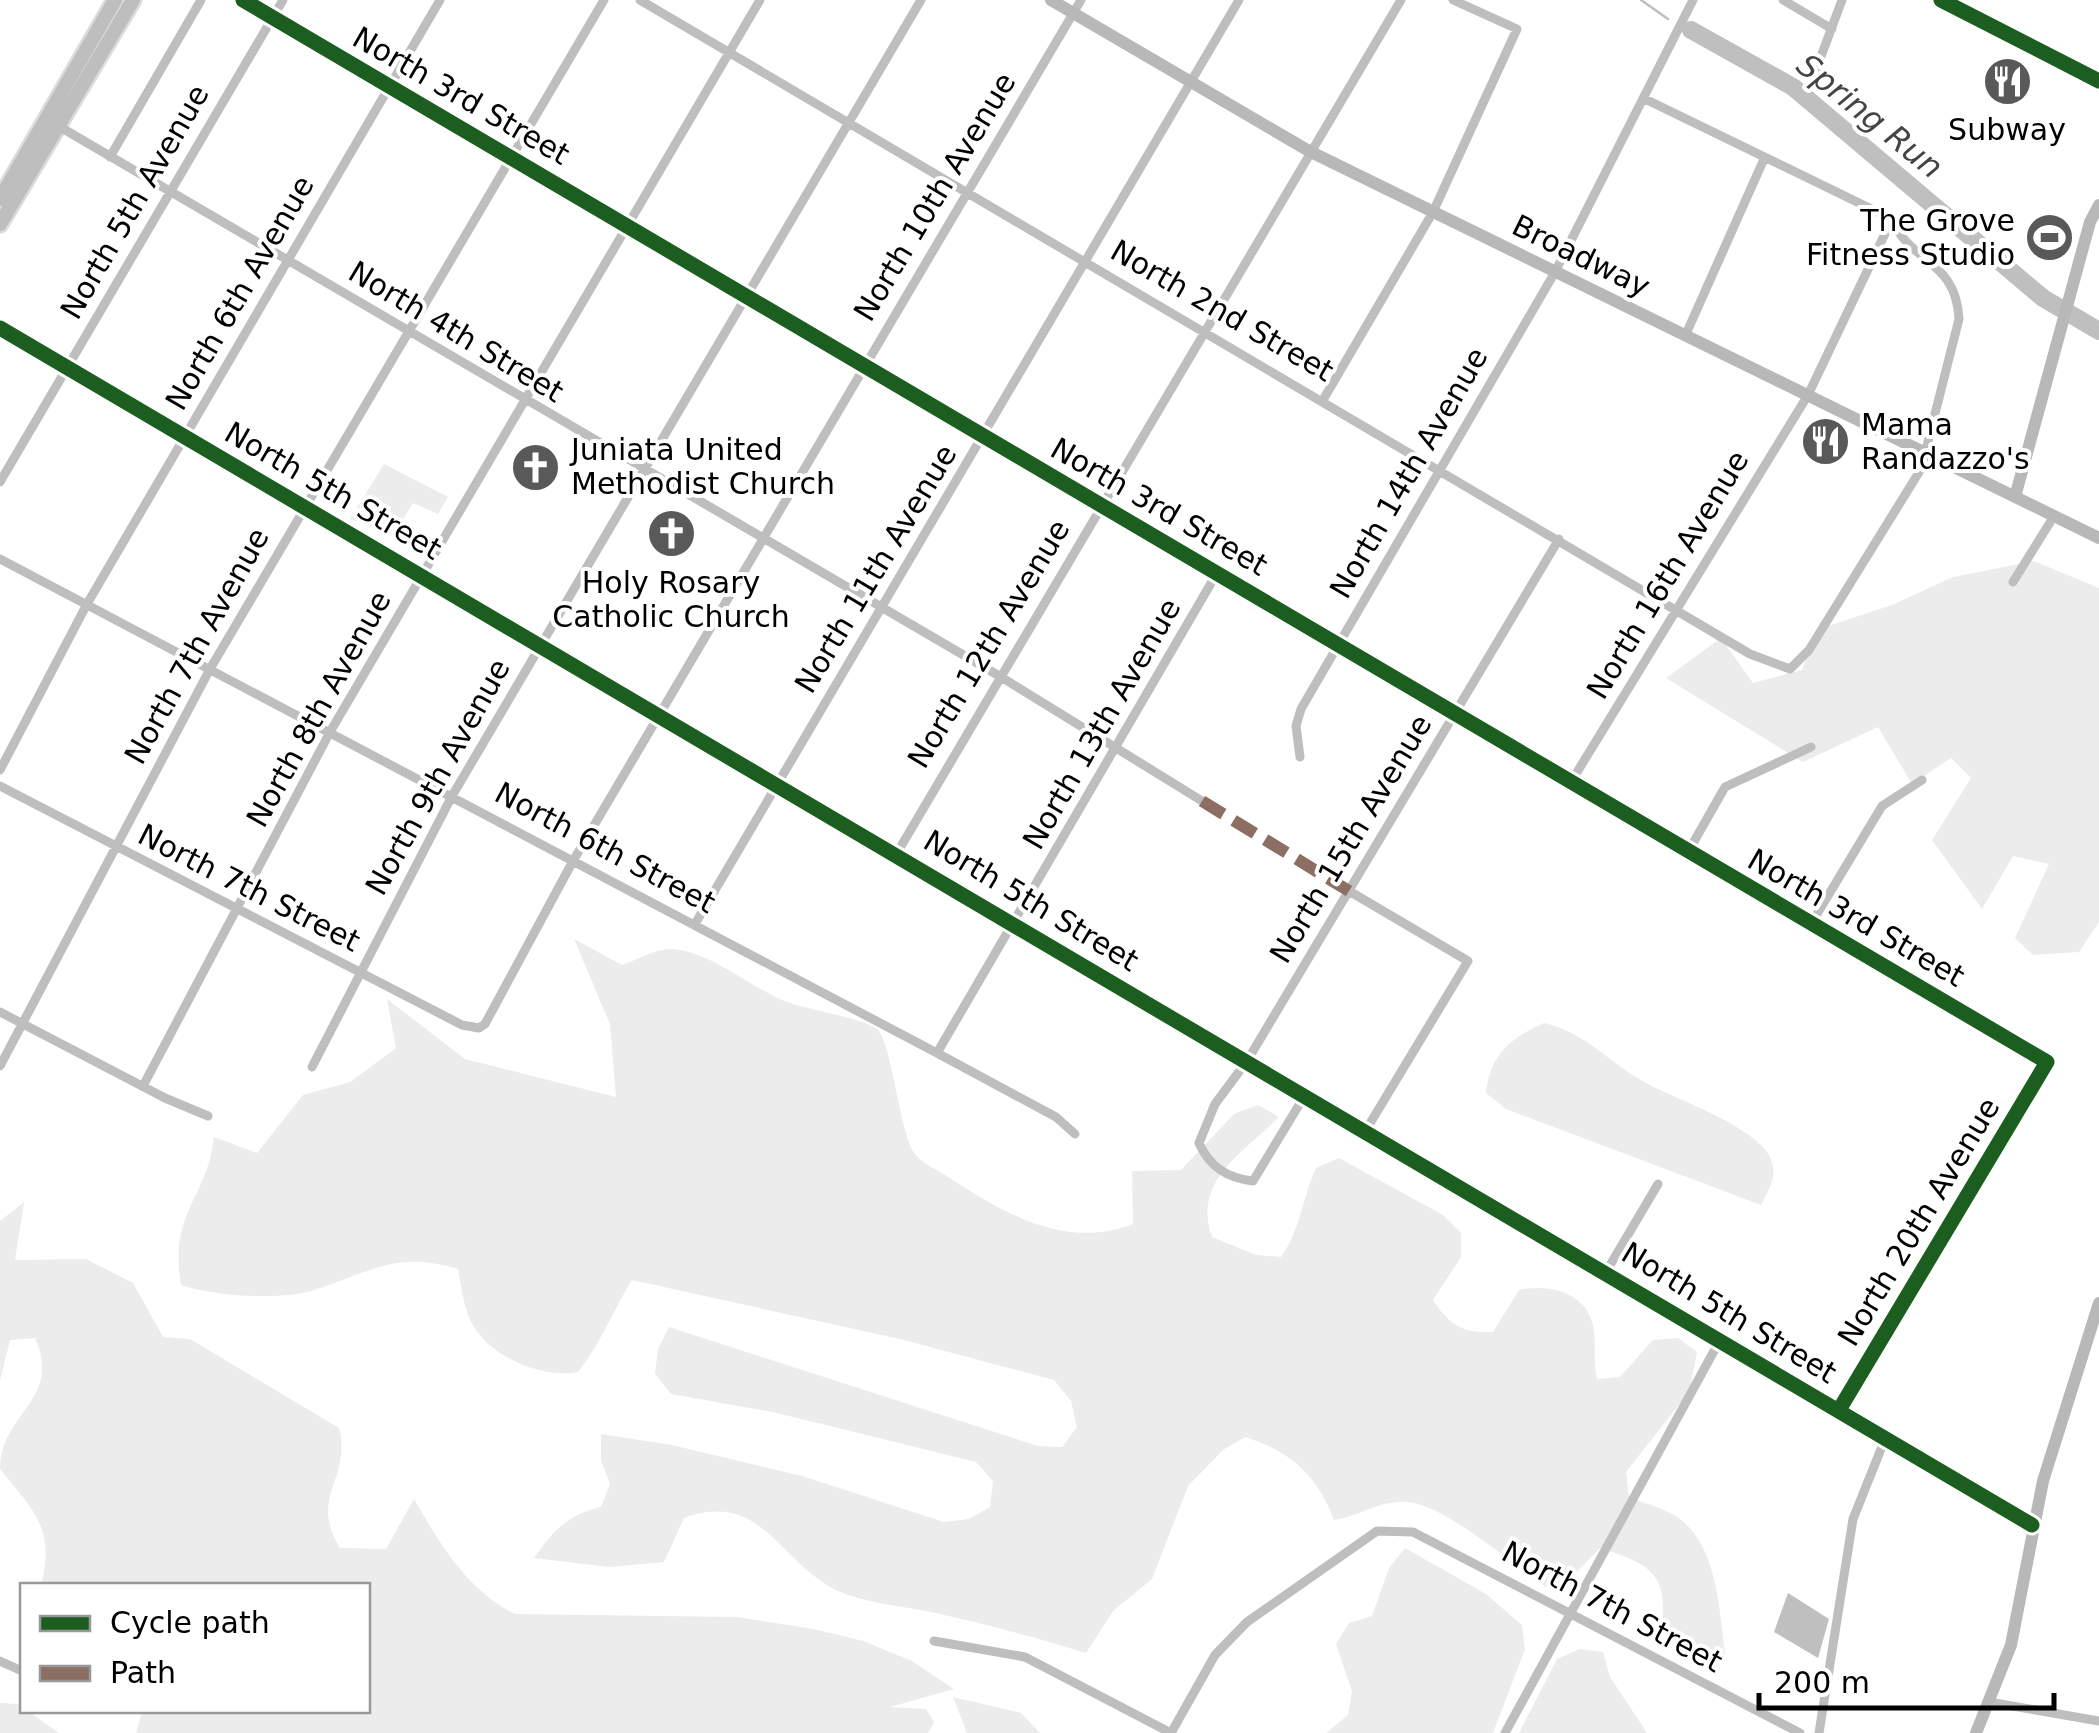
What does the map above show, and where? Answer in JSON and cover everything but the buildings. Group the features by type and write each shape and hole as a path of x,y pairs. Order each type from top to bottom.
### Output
{"main road":[{"path":"0,199 115,0"},
{"path":"0,224 134,0"}],"street":[{"path":"110,157 201,0"},
{"name":"North 3rd Street","path":"242,0 2046,1062"},
{"name":"North 5th Avenue","path":"0,482 283,0"},
{"name":"North 6th Avenue","path":"0,770 87,604 440,0"},
{"name":"North 7th Avenue","path":"0,1066 210,670 604,0"},
{"name":"North 2nd Street","path":"640,0 1777,667 1790,669 1808,650 1920,469 1926,452"},
{"name":"North 8th Avenue","path":"143,1086 330,732 760,0"},
{"name":"North 9th Avenue","path":"312,1067 452,796 920,0"},
{"name":"Broadway","path":"1052,0 1310,151 2099,538"},
{"name":"North 10th Avenue","path":"479,1028 490,1018 573,861 1081,0"},
{"name":"North 11th Avenue","path":"695,924 1238,0"},
{"name":"North 12th Avenue","path":"897,853 1401,0"},
{"path":"1324,400 1433,212 1517,29 1453,0"},
{"name":"North 14th Avenue","path":"1300,758 1296,726 1301,709 1555,272 1694,0"},
{"path":"1783,0 1832,29"},
{"path":"1810,86 1842,0"},
{"path":"1643,98 1892,219 1899,236 1945,271 1958,298 1959,320 1926,452"},
{"name":"North 4th Street","path":"46,119 526,403 1001,676 1202,800"},
{"path":"1686,334 1764,158"},
{"path":"2015,497 2099,204"},
{"name":"North 16th Avenue","path":"1571,782 1808,395 1892,219"},
{"name":"North 5th Street","path":"0,328 897,853 2032,1526"},
{"path":"2013,582 2054,516"},
{"name":"North 15th Avenue","path":"1305,1095 1253,1181 1216,1169 1199,1144 1202,1130 1559,538"},
{"name":"North 6th Street","path":"0,559 937,1053 1056,1118 1075,1134"},
{"name":"North 13th Avenue","path":"937,1053 1117,751 1217,573"},
{"path":"1688,852 1725,787 1811,748"},
{"path":"1810,924 1882,806 1922,780"},
{"name":"North 7th Street","path":"0,786 237,912 462,1025 479,1028"},
{"path":"1349,891 1468,961 1366,1130"},
{"path":"0,1012 208,1116"},
{"name":"North 20th Avenue","path":"1839,1410 2046,1062"},
{"path":"1606,1272 1658,1184"},
{"path":"1976,1733 2016,1624 2032,1526 2099,1303"},
{"path":"1505,1733 1720,1340"},
{"path":"1819,1733 1853,1519 1885,1439"},
{"name":"North 7th Street","path":"1171,1733 1230,1637 1363,1539 1377,1531 1401,1528 1800,1733"},
{"path":"934,1641 1025,1657 1171,1733"},
{"path":"1989,1702 2099,1721"}],"shaded area":[{"path":"384,464 448,497 438,514 413,503 393,536 350,519"},
{"path":"2034,561 2099,588 2099,922 2079,952 2033,955 2015,938 2049,864 2013,856 1982,909 1932,840 1971,778 1951,758 1912,784 1878,727 1803,762 1666,678 1721,638 1753,683 1802,670 1816,630 1892,605 1953,577"},
{"path":"574,939 622,965 660,950 686,951 715,962 782,1000 877,1029 887,1049 903,1123 916,1155 992,1204 1037,1224 1085,1233 1133,1224 1132,1171 1181,1170 1234,1114 1258,1105 1279,1117 1236,1156 1215,1184 1208,1217 1212,1237 1256,1255 1281,1257 1293,1236 1316,1168 1339,1158 1443,1215 1461,1233 1461,1257 1433,1300 1458,1326 1493,1332 1519,1290 1543,1288 1566,1294 1585,1307 1591,1317 1597,1379 1620,1377 1653,1340 1678,1338 1697,1352 1689,1392 1626,1472 1629,1497 1674,1515 1699,1541 1718,1596 1725,1653 1705,1669 1670,1646 1657,1580 1629,1558 1600,1548 1571,1578 1546,1587 1460,1525 1424,1506 1389,1503 1334,1520 1320,1490 1300,1467 1276,1450 1245,1437 1223,1450 1188,1486 1152,1579 1113,1611 1086,1653 843,1593 812,1575 765,1531 731,1513 710,1512 684,1518 664,1562 610,1567 534,1558 562,1525 601,1507 610,1484 601,1460 601,1434 672,1445 802,1476 944,1522 969,1519 990,1507 993,1481 976,1462 773,1412 671,1394 655,1374 658,1349 669,1327 1038,1446 1062,1447 1077,1427 1071,1401 1054,1380 904,1340 632,1280 586,1362 578,1372 563,1373 530,1368 486,1342 468,1315 458,1269 400,1263 314,1290 284,1295 228,1294 181,1285 178,1260 184,1222 210,1158 214,1137 257,1153 303,1095 350,1082 396,1048 387,999 465,1059 616,1097 610,1024"},
{"path":"1544,1023 1573,1034 1636,1077 1753,1138 1765,1150 1773,1168 1771,1184 1761,1205 1506,1109 1486,1093 1492,1068 1504,1049"},
{"path":"24,1202 15,1260 86,1259 133,1283 163,1337 190,1339 339,1428 340,1462 328,1514 340,1548 386,1549 414,1499 469,1579 515,1614 736,1617 814,1629 863,1641 912,1661 954,1689 890,1707 926,1709 934,1722 928,1733 136,1733 139,1713 370,1713 370,1583 41,1583 46,1549 43,1534 31,1509 0,1469 9,1433 36,1392 42,1359 35,1338 10,1340 0,1381 0,1221"},
{"path":"1405,1548 1486,1594 1522,1625 1525,1649 1493,1733 1326,1733 1348,1715 1352,1691 1336,1644 1349,1623 1372,1616 1389,1568"},
{"path":"1788,1593 1829,1619 1818,1658 1774,1632"},
{"path":"1580,1649 1603,1652 1610,1677 1647,1733 1519,1733 1557,1659"},
{"path":"953,1697 1021,1713 1040,1733 967,1733"},
{"path":"0,1703 18,1704 20,1713 31,1713 59,1733 0,1733"}],"waterway":[{"name":"Spring Run","path":"1641,0 1668,19"},
{"name":"Spring Run","path":"1691,30 1793,87 2043,298 2099,331"}],"marked path":[{"path":"1202,801 1349,891"}],"cycle path":[{"path":"243,0 2047,1062 1839,1410"},
{"path":"1941,0 2099,81"},
{"path":"0,328 2032,1525"}],"place":[{"name":"Subway","path":"2007,81"},
{"name":"The Grove Fitness Studio","path":"2050,238"},
{"name":"Mama Randazzo's","path":"1826,442"},
{"name":"Juniata United Methodist Church","path":"536,467"},
{"name":"Holy Rosary Catholic Church","path":"671,534"}]}
